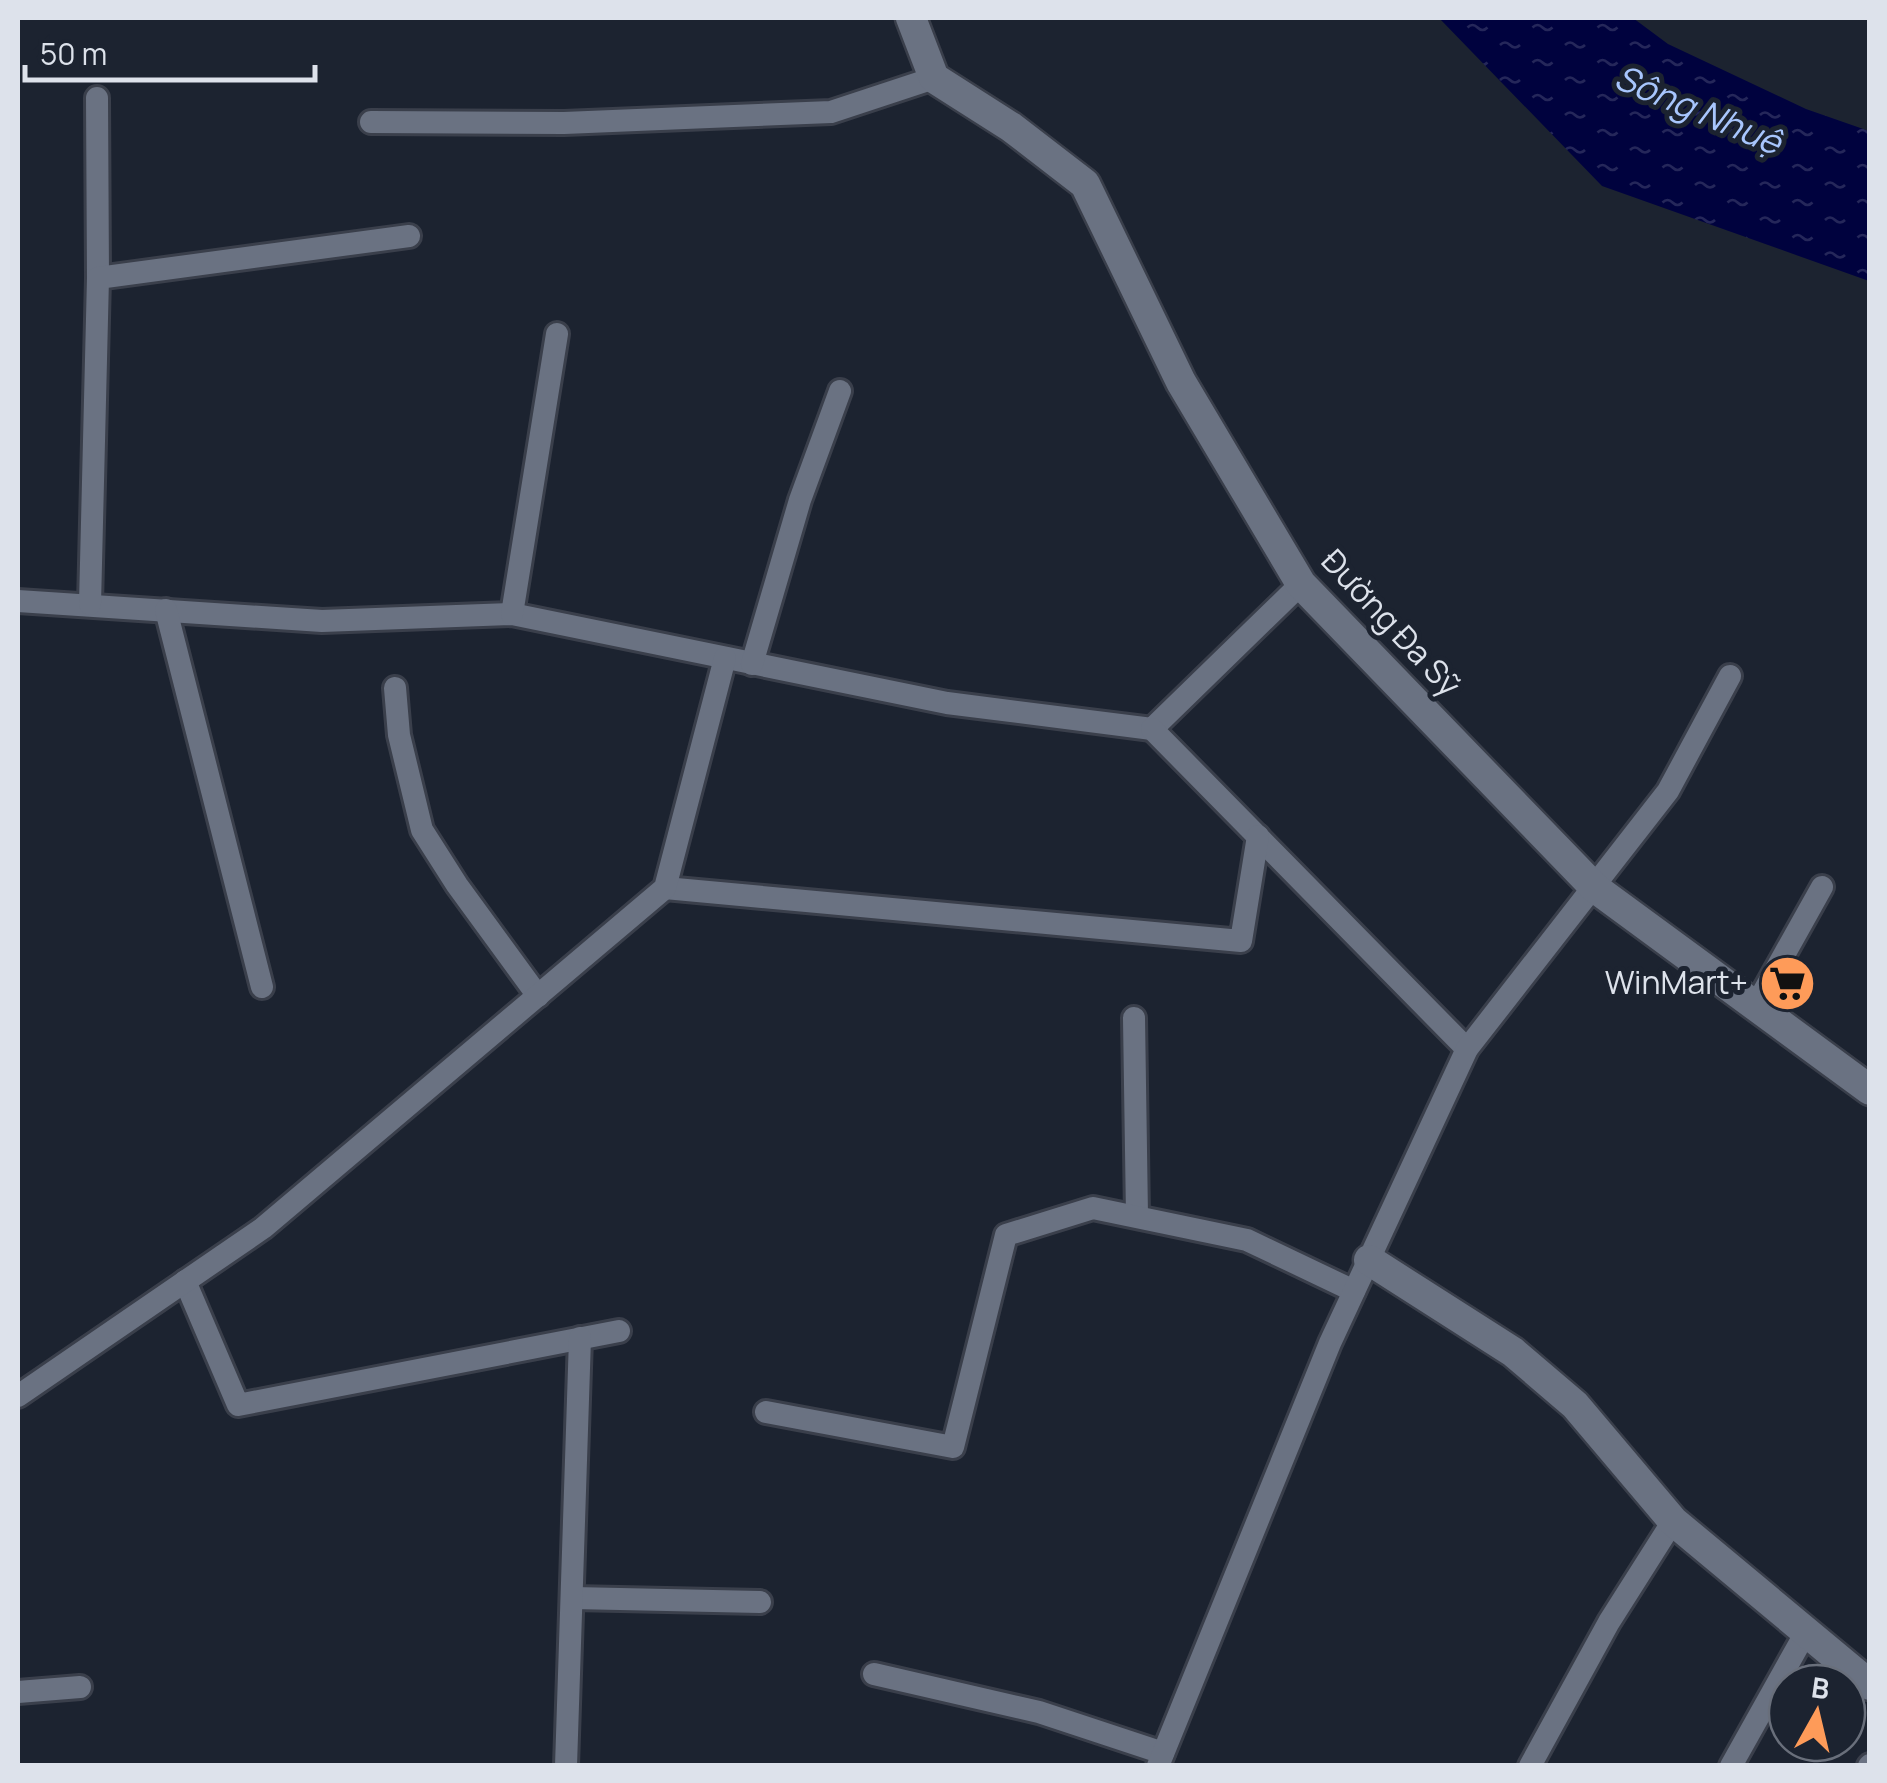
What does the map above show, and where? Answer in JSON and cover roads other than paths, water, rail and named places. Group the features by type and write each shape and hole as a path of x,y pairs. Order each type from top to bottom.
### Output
{"street":[{"path":"911,18 934,78"},
{"name":"Đường Đa Sỹ","path":"934,78 1011,126 1085,184 1180,382 1300,584 1595,888 1870,1090"},
{"path":"1369,1260 1513,1352 1576,1405 1674,1521 1870,1685"}],"lane":[{"path":"370,122 564,123 831,112 934,78"},
{"path":"90,604 98,278 97,98"},
{"path":"98,278 409,236"},
{"path":"512,614 557,334"},
{"path":"752,664 800,500 840,391"},
{"path":"1152,729 1300,584"},
{"path":"18,602 322,621 512,614 947,704 1152,729 1467,1049"},
{"path":"166,610 262,986"},
{"path":"18,1396 263,1228 666,888 724,658"},
{"path":"874,1674 1039,1712 1160,1759 1330,1342 1467,1049 1668,791 1730,676"},
{"path":"395,688 399,735 422,830 538,996"},
{"path":"666,888 1240,941 1258,836"},
{"path":"1756,1006 1822,886"},
{"path":"1134,1018 1138,1216"},
{"path":"766,1412 953,1447 1006,1235 1093,1208 1247,1240 1354,1291"},
{"path":"184,1281 238,1405 619,1330"},
{"path":"566,1766 580,1338"},
{"path":"1530,1766 1610,1622 1674,1521"},
{"path":"573,1598 760,1602"},
{"path":"1731,1766 1806,1632"},
{"path":"18,1692 80,1687"}],"water":[{"name":"Sông Nhuệ","path":"1439,18 1633,18 1668,44 1806,109 1869,131 1869,281 1602,186"}],"place":[{"name":"WinMart+","path":"1787,983"}]}
